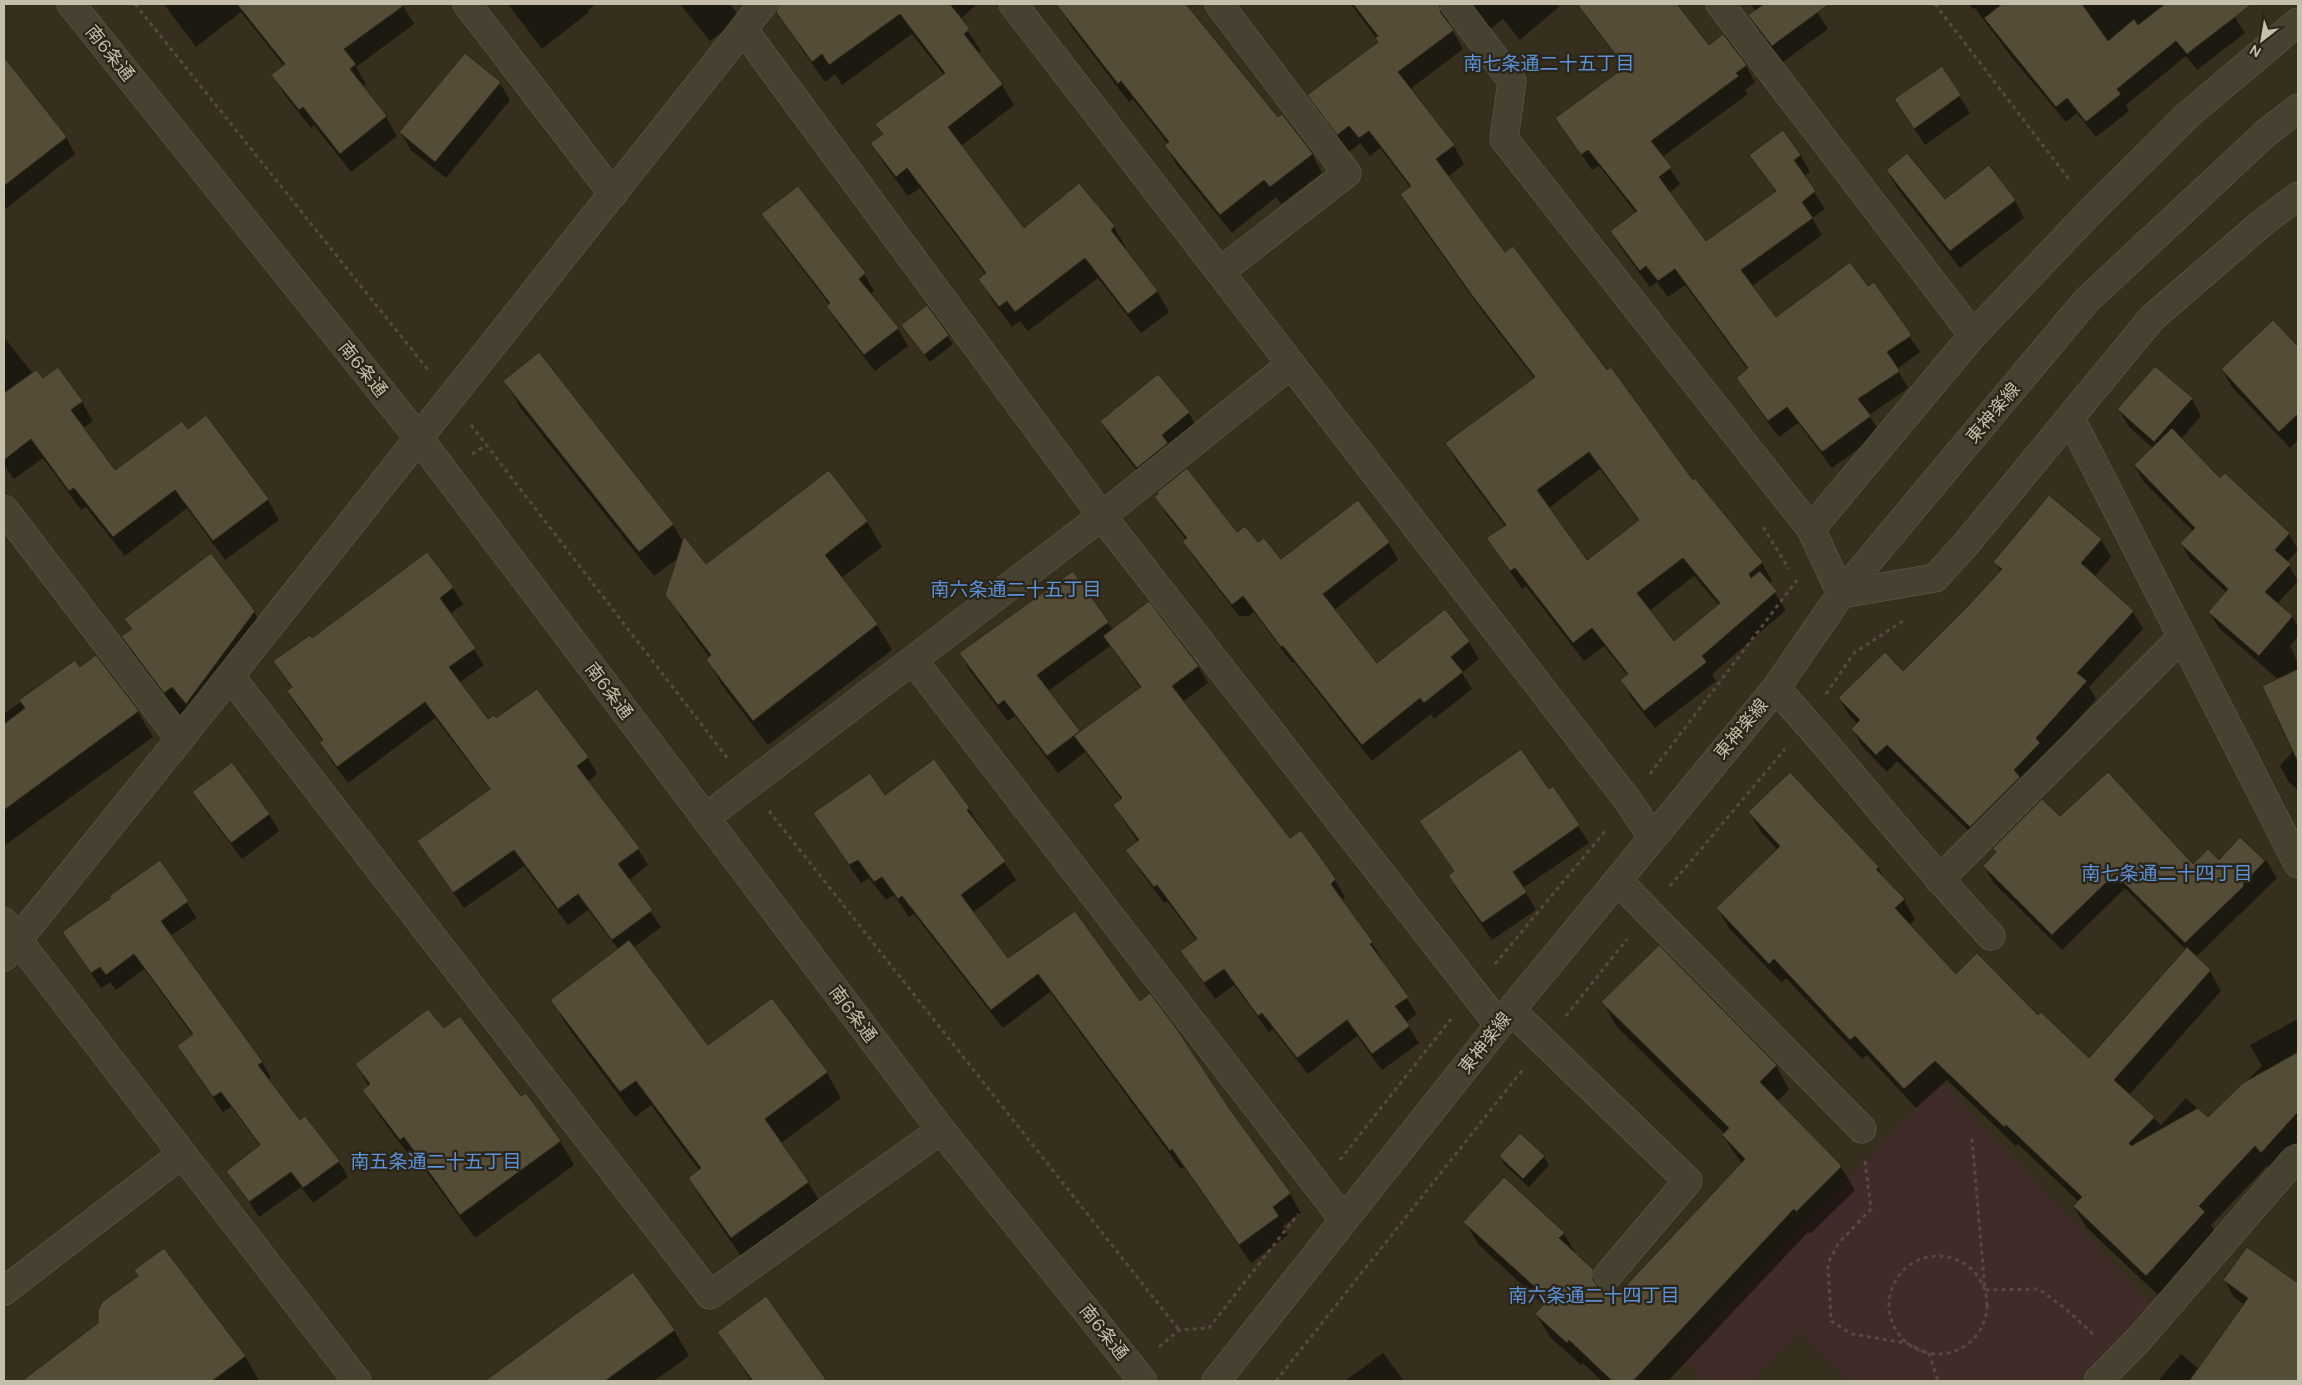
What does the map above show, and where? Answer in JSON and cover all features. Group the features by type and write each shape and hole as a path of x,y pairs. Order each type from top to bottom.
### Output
{"street":[{"name":"南6条通","path":"71,4 418,437 941,1130 1143,1381"},
{"path":"467,4 613,194"},
{"path":"357,1381 182,1154 8,940 180,739 450,396 763,4"},
{"path":"1013,4 1629,802 1652,837"},
{"path":"1219,4 1347,173 1221,271"},
{"path":"1454,4 1512,81 1504,139 1810,529 1841,594 1935,578 2071,419 2152,318 2262,223 2298,196"},
{"path":"1720,4 1973,335"},
{"path":"1810,529 1973,335 2092,210 2189,114 2298,22"},
{"path":"743,29 1102,516 1472,992 1505,1018 1544,1044 1688,1181 1608,1275"},
{"name":"東神楽線","path":"1216,1381 1505,1018 1776,688 1841,594 2086,301 2266,133 2298,108"},
{"path":"705,818 1102,516 1290,365"},
{"path":"2071,419 2181,638 2298,864"},
{"path":"4,509 180,739"},
{"path":"1939,880 2181,638"},
{"path":"913,660 1344,1220"},
{"path":"230,676 710,1295 941,1130"},
{"path":"1776,688 1807,722 1939,880 1991,936"},
{"path":"1618,881 1862,1130"},
{"path":"4,1291 182,1154"},
{"path":"2098,1381 2120,1359 2294,1160 2298,1158"}],"path":[{"path":"135,4 450,396 748,784 1180,1330 1209,1328 1472,992 1629,802 1797,581"},
{"path":"1935,4 2092,210"},
{"path":"1862,1130 1871,1209 1838,1244 1828,1263 1831,1321 1852,1334 1906,1343 1929,1354 1938,1381"},
{"path":"1972,1139 1987,1306 1984,1322 1977,1335 1965,1346 1950,1353 1935,1354 1919,1351 1906,1343 1895,1330 1889,1314 1891,1290 1903,1268 1917,1260 1934,1255 1950,1257 1965,1264 1978,1275 1985,1290"},
{"path":"1985,1290 2039,1290 2066,1309 2120,1359"}],"shaded area":[{"path":"1941,1082 2154,1306 2082,1381 1849,1381 1799,1332 1751,1381 1703,1381 1678,1355"}],"building":[{"path":"237,4 406,4 344,49 356,64 350,69 387,116 340,154 303,107 299,110 271,75 285,64"},
{"path":"778,4 950,4 970,29 964,34 1003,84 948,127 1024,228 1079,183 1115,226 1111,230 1158,291 1128,314 1085,258 1015,312 1007,301 999,307 978,279 986,273 907,168 896,177 870,143 883,134 875,124 945,73 900,14 829,65 822,54 812,62 776,12"},
{"path":"1056,4 1186,4 1278,117 1282,114 1313,154 1270,187 1264,180 1220,215 1164,145 1169,142 1121,81 1118,84"},
{"path":"1353,4 1439,4 1441,13 1454,30 1398,72 1455,145 1436,159 1505,252 1513,246 1607,370 1611,367 1693,480 1695,478 1763,562 1749,574 1751,578 1760,571 1777,591 1702,656 1707,662 1644,711 1620,680 1628,674 1592,628 1573,643 1515,568 1510,571 1486,538 1506,525 1445,443 1535,377 1474,298 1400,194 1411,186 1369,131 1359,138 1349,126 1337,135 1307,95 1378,42 1375,38 1378,36","holes":["1589,452 1639,520 1587,560 1537,490","1683,558 1720,603 1674,641 1637,593"]},
{"path":"1577,4 1677,4 1709,45 1723,34 1747,65 1736,73 1739,76 1651,141 1672,167 1659,177 1706,241 1776,191 1749,155 1783,130 1801,155 1794,160 1816,191 1802,202 1813,218 1741,270 1776,317 1850,262 1868,286 1874,282 1912,335 1887,352 1900,371 1858,399 1871,416 1822,452 1787,407 1768,421 1736,378 1748,368 1675,269 1658,281 1646,266 1640,271 1610,231 1637,211 1588,150 1581,155 1555,118 1625,67"},
{"path":"1764,4 1829,4 1772,46 1748,15"},
{"path":"2002,4 2082,4 2108,41 2134,19 2138,25 2165,4 2252,4 2187,54 2176,41 2117,89 2121,94 2086,122 2067,98 2056,107 1984,18"},
{"path":"465,53 501,82 435,162 399,132"},
{"path":"4,57 67,137 4,186"},
{"path":"1942,66 1961,95 1914,129 1894,99"},
{"path":"1907,153 1945,199 1989,165 2016,200 1950,251 1886,170"},
{"path":"798,186 866,273 859,279 899,328 864,355 826,306 830,303 761,214"},
{"path":"927,305 949,335 924,355 901,325"},
{"path":"2273,320 2298,346 2298,414 2279,432 2221,369"},
{"path":"539,352 674,524 639,552 503,381"},
{"path":"2155,366 2193,398 2154,442 2117,409"},
{"path":"58,367 83,401 71,410 115,470 182,421 188,429 206,415 269,499 213,541 175,490 113,537 74,488 69,491 31,439 4,460 4,393 36,370 43,378"},
{"path":"1158,374 1190,412 1162,435 1168,443 1137,468 1100,421"},
{"path":"2172,428 2220,478 2225,473 2290,533 2275,550 2291,564 2265,592 2293,616 2259,656 2208,612 2228,589 2180,543 2195,528 2134,465"},
{"path":"1187,468 1237,532 1245,526 1258,542 1264,538 1281,559 1358,500 1390,542 1323,594 1377,663 1445,609 1470,641 1451,657 1463,672 1424,703 1420,698 1362,745 1283,646 1281,647 1243,596 1232,605 1182,541 1187,538 1154,497 1158,494 1157,492"},
{"path":"829,470 868,521 825,555 878,624 753,721 706,660 711,655 665,595 684,536 706,564"},
{"path":"2049,495 2102,539 2081,563 2134,611 2077,673 2087,681 2036,738 2040,743 2014,770 2020,777 1970,827 1887,745 1876,755 1851,729 1860,720 1838,698 1885,652 1903,671 2002,569 1993,562"},
{"path":"427,552 454,587 440,598 476,648 449,667 488,719 494,715 496,718 537,689 589,757 577,766 640,848 618,864 653,910 612,940 578,894 558,909 514,850 453,893 417,841 490,789 425,702 337,767 319,742 323,740 287,691 292,687 273,661 310,635 312,638"},
{"path":"211,553 255,611 186,704 172,687 164,693 121,636 132,629 124,619"},
{"path":"1073,571 1109,622 1037,675 1080,731 1047,756 1004,700 998,705 959,653"},
{"path":"1149,601 1199,666 1172,686 1290,838 1301,830 1336,879 1331,884 1373,942 1370,944 1409,997 1395,1006 1410,1026 1372,1054 1347,1020 1297,1058 1262,1013 1258,1016 1224,969 1204,983 1180,951 1197,939 1157,885 1154,887 1125,850 1139,840 1113,805 1122,798 1074,736 1141,687 1103,636"},
{"path":"96,655 139,711 4,810 4,724 25,708 19,700 75,660 80,667"},
{"path":"2298,669 2298,762 2262,686"},
{"path":"1521,749 1549,789 1553,786 1580,825 1513,872 1527,892 1482,923 1448,876 1454,871 1419,821"},
{"path":"934,759 970,808 967,810 1006,861 961,895 1008,958 1075,911 1140,1001 1150,993 1174,1025 1229,1108 1291,1193 1273,1207 1279,1216 1239,1245 1172,1149 1170,1151 1038,974 991,1010 902,896 898,899 882,877 874,882 858,860 849,865 813,813 870,773 885,795"},
{"path":"232,762 270,814 231,843 192,792"},
{"path":"1790,772 1879,867 1876,869 1905,899 1895,908 1956,974 1977,953 2038,1015 2041,1012 2089,1058 2187,947 2211,970 2114,1080 2155,1117 2129,1143 2131,1146 2198,1108 2208,1117 2243,1083 2298,1052 2298,1112 2261,1153 2255,1146 2199,1206 2205,1212 2146,1276 2073,1206 2082,1197 2006,1125 2004,1127 1935,1061 1904,1089 1855,1036 1850,1040 1774,959 1769,964 1716,908 1780,846 1748,812"},
{"path":"2108,772 2193,864 2208,849 2219,860 2240,837 2265,861 2243,884 2244,886 2185,943 2115,874 2052,935 1983,866 1996,852 1992,849 2042,799 2060,816"},
{"path":"160,860 189,901 161,921 263,1062 258,1065 300,1120 305,1116 340,1161 303,1188 291,1172 249,1202 226,1171 260,1145 221,1092 213,1097 177,1046 193,1034 134,954 106,975 100,967 91,973 62,932 111,898 109,896"},
{"path":"629,940 708,1045 772,998 828,1072 765,1119 809,1182 731,1238 688,1178 701,1168 636,1081 620,1092 550,1000"},
{"path":"1659,945 1777,1065 1760,1082 1842,1166 1796,1212 1794,1209 1633,1381 1612,1381 1569,1340 1567,1343 1535,1314 1548,1299 1463,1222 1504,1177 1565,1233 1559,1238 1594,1270 1593,1280 1598,1287 1606,1290 1614,1289 1619,1293 1745,1159 1722,1135 1729,1128 1601,1002"},
{"path":"428,1009 444,1028 460,1016 521,1096 526,1093 561,1141 460,1215 404,1137 400,1140 362,1090 370,1084 355,1064"},
{"path":"1520,1133 1545,1156 1523,1179 1499,1156"},
{"path":"2247,1247 2298,1283 2298,1381 2189,1381 2248,1298 2223,1280"},
{"path":"164,1248 246,1356 212,1381 22,1381 98,1323 98,1310 102,1302 138,1276 134,1270"},
{"path":"633,1272 675,1330 605,1381 485,1381"},
{"path":"766,1296 827,1381 753,1381 717,1332"}],"district":[{"name":"南七条通二十五丁目","path":"1549,63"},
{"name":"南六条通二十五丁目","path":"1016,589"},
{"name":"南七条通二十四丁目","path":"2167,873"},
{"name":"南五条通二十五丁目","path":"436,1161"},
{"name":"南六条通二十四丁目","path":"1594,1295"}]}
